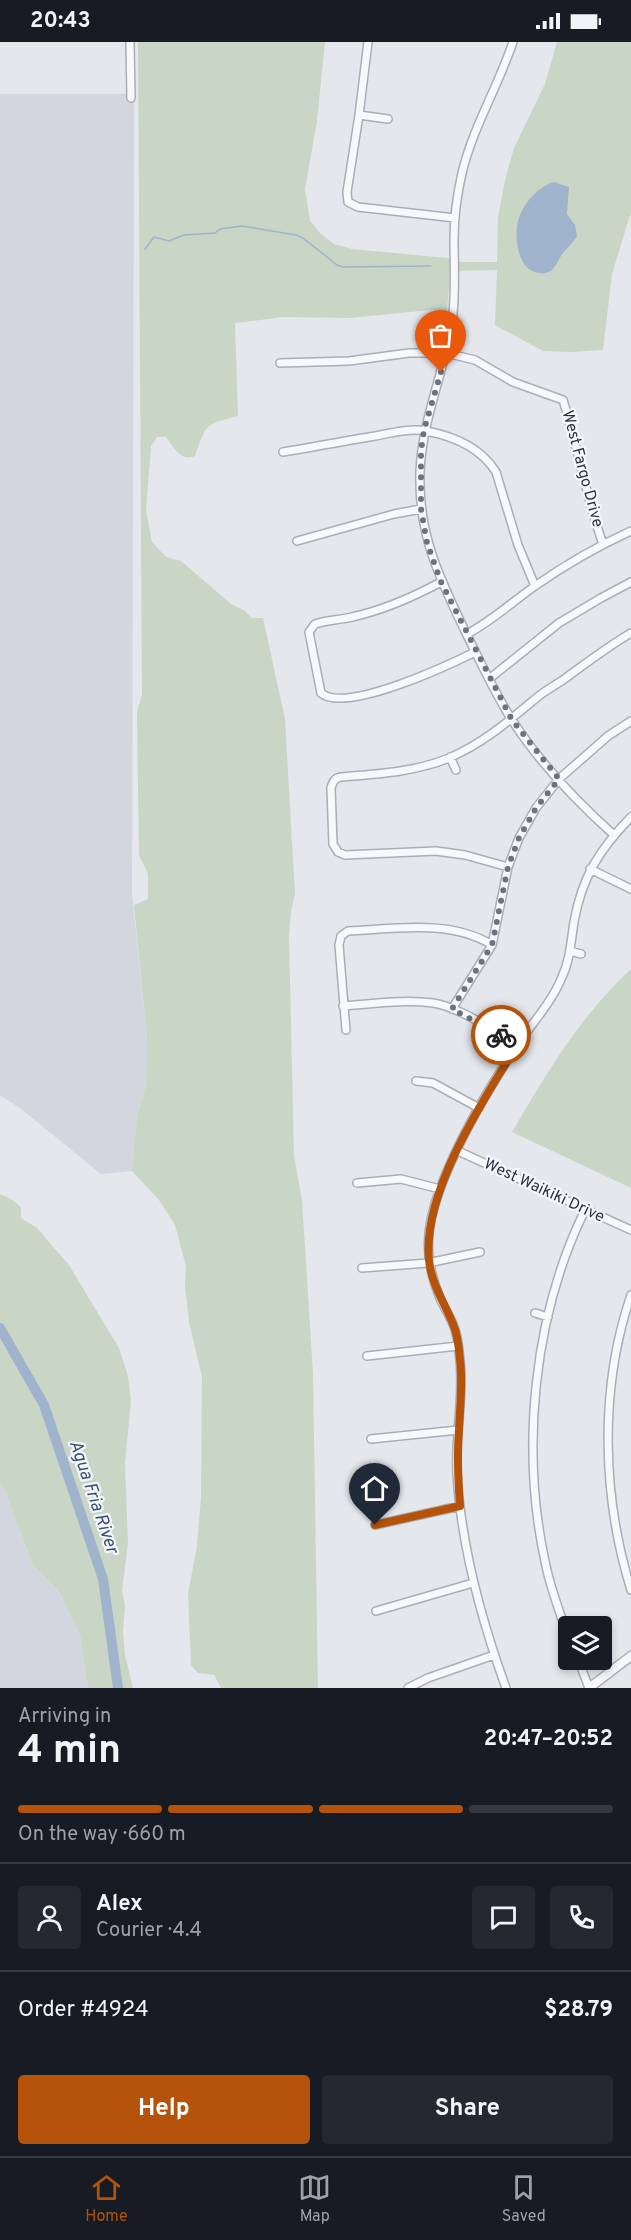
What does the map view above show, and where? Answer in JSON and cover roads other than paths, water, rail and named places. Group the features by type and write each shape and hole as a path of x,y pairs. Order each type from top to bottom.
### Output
{"street":[{"path":"130,42 130,98"},
{"path":"368,42 360,115 347,192 348,202 358,207 455,218"},
{"path":"513,42 477,125 462,173 455,218 454,297 446,353 424,430 420,474 421,509 427,543 441,582 512,720 586,810 614,835"},
{"path":"360,115 388,119"},
{"name":"West Fargo Drive","path":"280,363 349,361 409,353 446,353 475,360 513,382 563,400 592,514 603,544"},
{"path":"284,452 404,431 424,430 474,449 490,462 501,485 518,545 535,586"},
{"path":"297,541 394,514 421,509"},
{"path":"467,634 484,625 535,586 603,544 631,531"},
{"path":"441,582 415,596 379,610 351,618 320,622 312,627 309,632 321,693 327,698 356,696 405,683 475,652"},
{"path":"489,679 559,623 631,582"},
{"path":"508,867 465,855 436,851 345,855 338,852 333,844 332,782 341,777 384,774 420,767 450,757 495,733 542,694 631,633"},
{"path":"452,1009 492,945 508,867 519,838 536,808 559,779 608,736 631,721"},
{"path":"450,757 456,770"},
{"path":"506,1688 473,1583 460,1506 457,1472 461,1382 458,1346 453,1325 440,1299 429,1263 430,1226 440,1189 479,1108 562,978 570,951 580,895 590,869 614,835 631,817"},
{"path":"590,869 631,889"},
{"path":"346,1030 339,945 341,936 348,931 432,928 469,935 492,945"},
{"path":"570,951 581,954"},
{"path":"343,1006 434,1003 452,1009 518,1044"},
{"path":"416,1081 433,1083 479,1108"},
{"name":"West Waikiki Drive","path":"458,1151 631,1230"},
{"path":"357,1183 401,1179 440,1189"},
{"path":"562,1616 546,1566 537,1505 535,1398 540,1350 560,1269 572,1236 585,1210"},
{"path":"362,1268 429,1263 480,1252"},
{"path":"631,1295 614,1366 608,1450 614,1517 631,1590"},
{"path":"535,1313 548,1317"},
{"path":"367,1356 458,1346"},
{"path":"371,1439 458,1430"},
{"path":"375,1525 460,1506"},
{"path":"376,1611 473,1583"},
{"path":"408,1688 428,1678 494,1655"},
{"path":"582,1670 589,1688 631,1656"}],"water":[{"path":"554,182 569,187 567,214 575,225 577,236 552,270 541,273 532,271 523,262 517,240 518,220 535,193"}],"waterway":[{"path":"145,249 154,237 169,241 184,235 215,233 220,229 242,226 296,235 343,267 431,266"},
{"name":"Agua Fria River","path":"0,1328 44,1405 103,1579 118,1688"}]}
